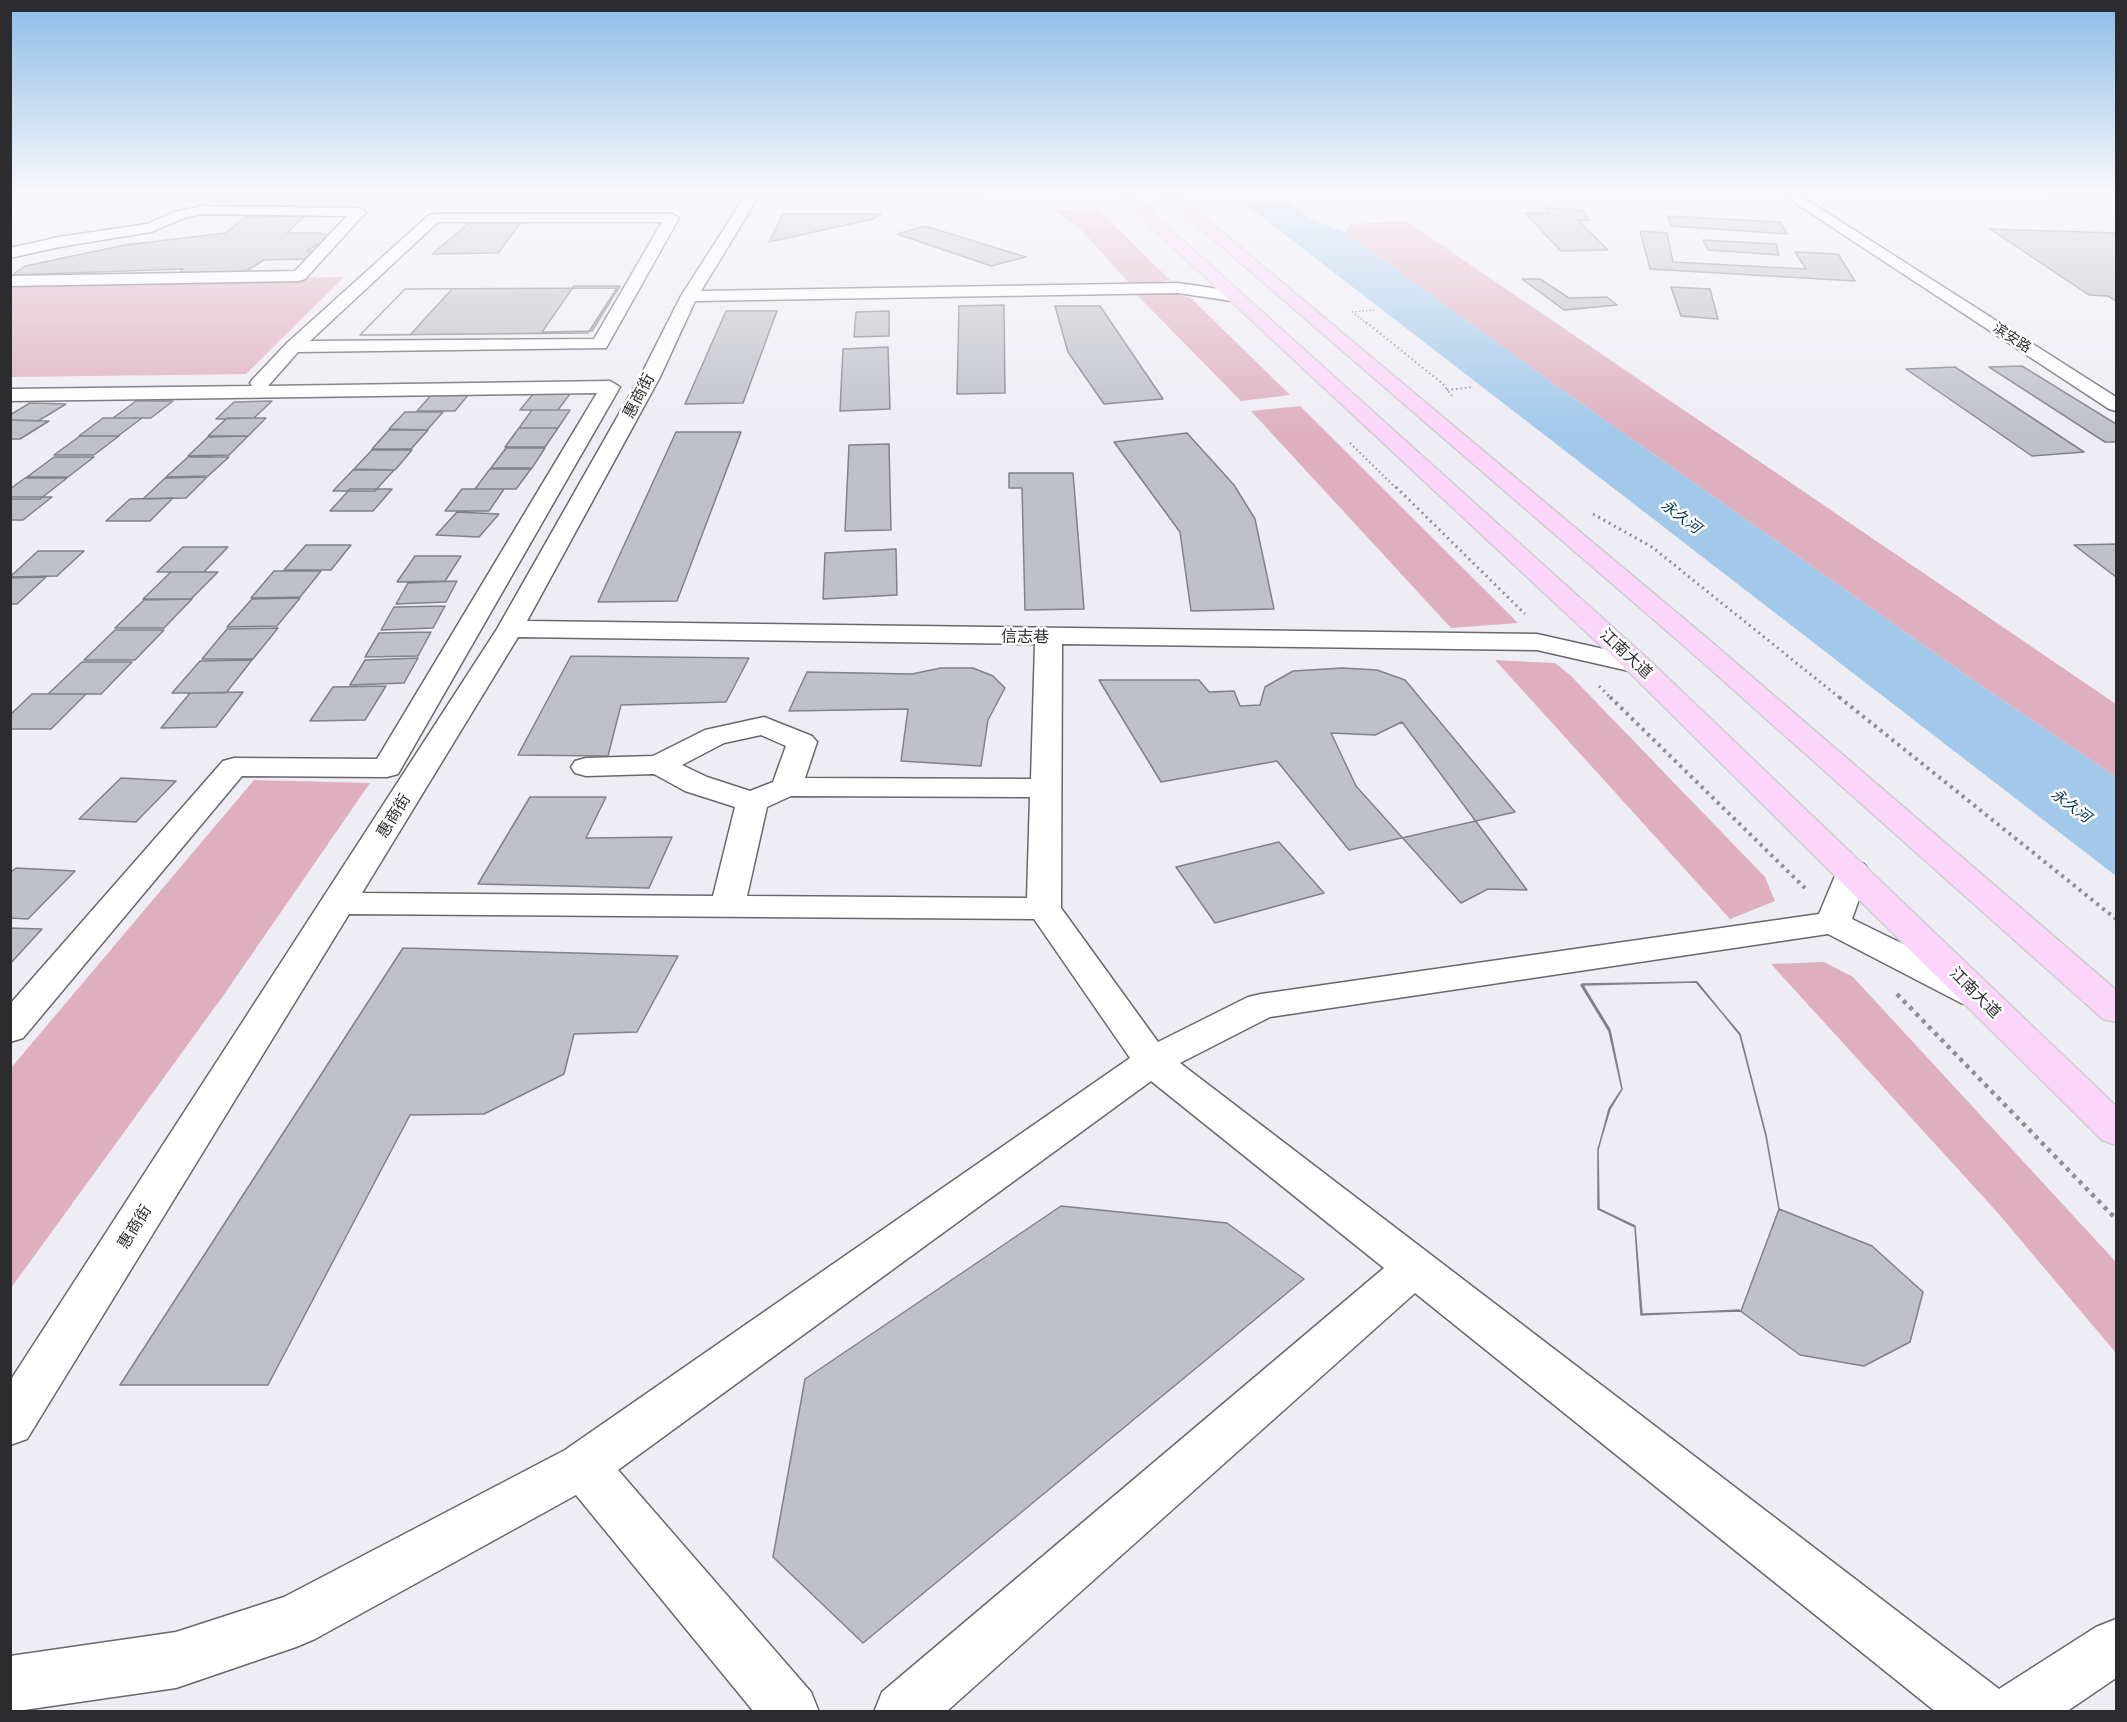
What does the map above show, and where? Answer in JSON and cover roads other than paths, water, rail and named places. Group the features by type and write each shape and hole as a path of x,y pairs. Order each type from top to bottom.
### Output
{"main road":[{"name":"江南大道","path":"1208,273 1638,665 2116,1130"},
{"path":"1262,273 1699,645 2116,1010"}],"street":[{"path":"10,281 299,276 302,273"},
{"path":"260,382 293,347 373,273"},
{"path":"293,347 600,344 640,273"},
{"name":"惠商街","path":"10,1424 510,629 650,377 689,296 703,273"},
{"name":"滨安路","path":"1912,273 2116,405"},
{"path":"1181,288 1222,286"},
{"path":"689,296 1222,286"},
{"path":"10,386 650,377"},
{"path":"10,395 610,387 387,768 234,767 10,1029"},
{"path":"1549,642 1583,615"},
{"name":"信志巷","path":"510,629 1549,642 1638,665"},
{"path":"1048,637 1044,909 1152,1061 1982,1712"},
{"path":"586,767 659,765 715,736 764,726 802,742 786,787"},
{"path":"659,765 696,784 752,802 786,787 1046,788"},
{"path":"728,906 752,802"},
{"path":"1833,923 1852,871"},
{"path":"339,903 1044,909"},
{"path":"10,1684 176,1660 296,1620 583,1466 1152,1061 1261,1006 1833,923 1977,995"},
{"path":"902,1712 1415,1267"},
{"path":"583,1466 791,1712"},
{"path":"2015,1712 2116,1646"}],"water":[{"name":"永久河","path":"1335,273 1402,273 1973,680 2116,777 2116,876"}]}
